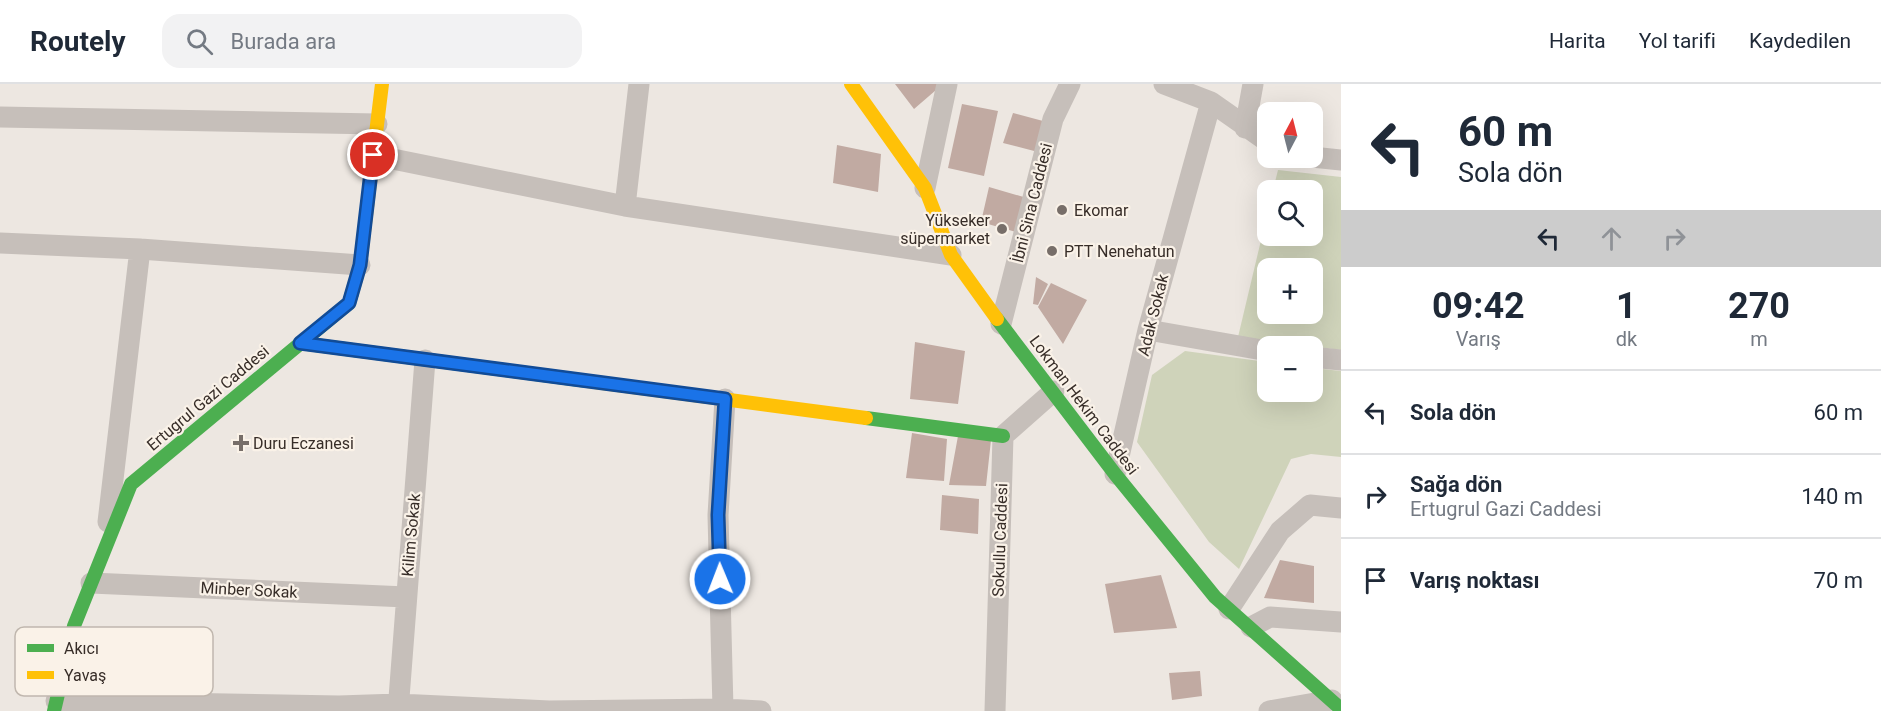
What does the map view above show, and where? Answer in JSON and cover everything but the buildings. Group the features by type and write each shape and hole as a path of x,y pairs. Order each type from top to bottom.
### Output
{"street":[{"name":"Ertugrul Gazi Caddesi","path":"74,627 131,484 349,303 360,265 382,84"},
{"path":"625,206 639,84"},
{"name":"Lokman Hekim Caddesi","path":"851,84 926,188 951,255 1115,474 1215,597 1337,705"},
{"path":"926,188 948,84"},
{"name":"İbni Sina Caddesi","path":"1001,324 1053,119 1070,84"},
{"path":"1164,84 1211,102 1257,135"},
{"path":"1245,128 1253,84"},
{"name":"Adak Sokak","path":"1115,474 1148,330 1211,102"},
{"path":"0,117 377,124"},
{"path":"373,155 625,206 951,255"},
{"path":"1323,158 1341,160"},
{"path":"0,243 140,249 360,265"},
{"path":"105,548 140,249"},
{"path":"1148,330 1257,349"},
{"path":"300,343 1003,436 1054,391"},
{"path":"1323,358 1341,360"},
{"name":"Kilim Sokak","path":"398,707 425,360"},
{"path":"723,708 718,515 725,399"},
{"name":"Sokullu Caddesi","path":"995,711 1003,436"},
{"path":"1229,609 1280,531 1310,505 1341,508"},
{"name":"Minber Sokak","path":"91,583 406,597"},
{"path":"1251,627 1270,617 1341,622"},
{"path":"1269,711 1337,705"},
{"path":"55,706 339,706 549,711 723,708 761,711"}],"green space":[{"path":"1278,170 1341,177 1341,350 1323,348 1323,336 1257,336 1257,339 1238,337 1260,246 1323,246 1323,180 1276,180"},
{"path":"1185,351 1257,361 1257,402 1323,402 1323,369 1341,371 1341,457 1311,454 1291,459 1239,569 1209,542 1137,442 1152,375"}],"traffic: fast":[{"path":"74,627 131,484 349,303 352,293"},
{"path":"997,319 1115,474 1215,597 1341,709"},
{"path":"300,343 587,381"},
{"path":"866,418 1003,436"},
{"path":"54,711 58,696"}],"traffic: slow":[{"path":"352,293 360,265 382,84"},
{"path":"851,84 925,188 951,255 997,319"},
{"path":"587,381 866,418"}],"place":[{"name":"Ekomar","path":"1062,210"},
{"name":"Yükseker süpermarket","path":"1002,229"},
{"name":"PTT Nenehatun","path":"1052,251"},
{"name":"Duru Eczanesi","path":"241,443"}],"route":[{"path":"373,155 360,265 349,303 300,343 725,399 718,515 720,579"}]}
